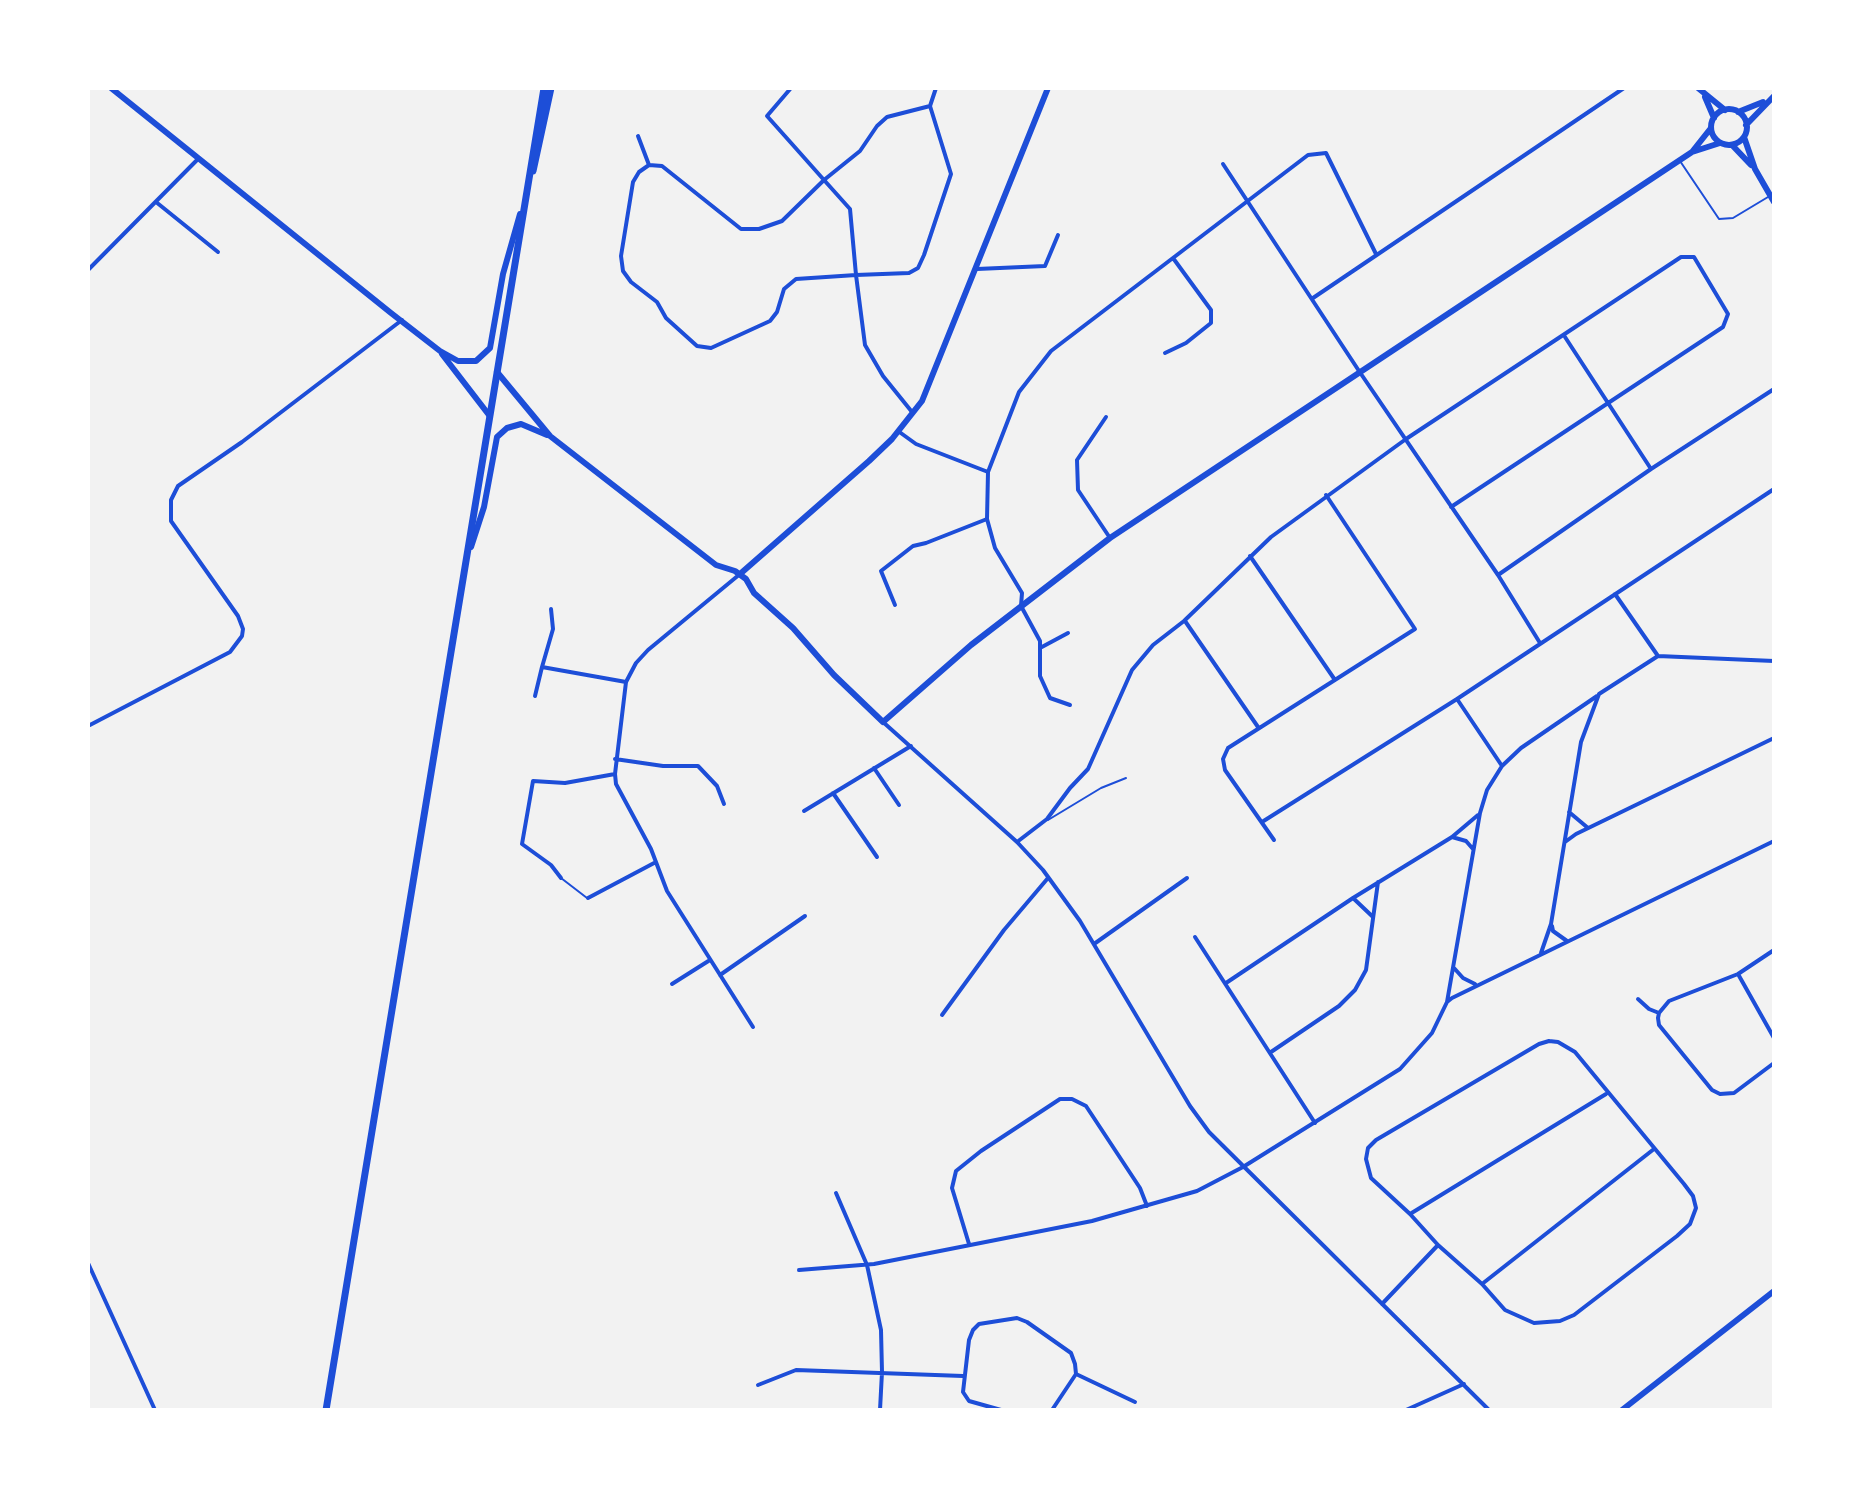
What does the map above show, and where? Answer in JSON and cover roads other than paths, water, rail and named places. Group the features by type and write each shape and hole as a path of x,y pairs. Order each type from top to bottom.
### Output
{"main road":[{"path":"526,192 538,156 551,88"},
{"path":"326,1410 543,90"}],"street":[{"path":"111,88 440,351 458,361 469,362 481,358 490,348 503,274 523,207"},
{"path":"791,88 767,116 850,209 865,345 883,376 913,413"},
{"path":"930,106 887,117 860,151 824,180 782,221 759,229 741,229 671,171 662,166 649,165 639,172 633,182 621,256 623,271 631,282 657,302 666,318 697,346 711,348 770,321 777,312 784,289 796,279 909,273 918,268 951,174 930,106 936,88"},
{"path":"753,1027 667,891 656,862 616,784 615,759 626,682 636,663 648,650 869,461 913,413 930,386 1048,88"},
{"path":"1313,298 1624,88"},
{"path":"1701,91 1725,110 1738,112 1767,101"},
{"path":"1701,91 1714,118"},
{"path":"1772,199 1755,169 1744,137 1746,125 1774,96"},
{"path":"1692,152 1711,128 1714,118 1725,110"},
{"path":"1738,112 1746,125"},
{"path":"1711,128 1720,143"},
{"path":"638,136 649,165"},
{"path":"1732,145 1744,137"},
{"path":"883,722 971,645 1110,538 1692,152 1720,143 1732,145 1755,169"},
{"path":"1070,705 1050,698 1040,676 1040,641 1021,606 1022,593 995,548 987,519 988,472 1019,392 1051,351 1308,155 1326,153 1376,254"},
{"path":"88,270 198,159"},
{"path":"1223,164 1498,575 1540,643"},
{"path":"156,202 218,252"},
{"path":"977,269 1045,266 1058,235"},
{"path":"1017,842 1047,819 1088,769 1132,670 1153,645 1184,621 1249,556 1326,495 1406,439 1681,257 1694,257 1728,314 1723,327 1451,507"},
{"path":"1165,353 1186,343 1211,323 1211,310 1173,258"},
{"path":"88,726 230,652 242,636 238,616 171,521 171,500 178,486 242,442 402,320"},
{"path":"1564,337 1651,469"},
{"path":"440,351 489,415"},
{"path":"497,372 550,436 716,565 740,574 754,593 793,628 834,675 1017,842 1048,878 1094,944 1190,1106 1209,1132 1489,1410"},
{"path":"1498,575 1774,389"},
{"path":"1106,417 1077,460 1078,490 1110,538"},
{"path":"464,568 484,507 497,437 507,428 521,424 550,436"},
{"path":"898,431 916,444 988,472"},
{"path":"1262,822 1457,699 1774,489"},
{"path":"1274,840 1225,770 1223,759 1228,748 1415,629 1326,495"},
{"path":"895,605 881,571 913,546 987,519"},
{"path":"1249,556 1335,680"},
{"path":"1615,594 1658,656"},
{"path":"535,696 553,629 551,609"},
{"path":"1184,621 1258,727"},
{"path":"1040,648 1068,633"},
{"path":"799,1270 867,1265 1092,1221 1147,1206 1197,1191 1315,1123 1400,1069 1432,1033 1447,1002 1480,813 1487,790 1502,766 1521,748 1658,656 1774,661"},
{"path":"542,667 626,682"},
{"path":"1541,953 1551,924 1581,742 1599,694"},
{"path":"1457,699 1502,766"},
{"path":"1565,842 1774,738"},
{"path":"804,811 911,746"},
{"path":"615,759 663,766 698,766 717,786 724,804"},
{"path":"874,768 899,805"},
{"path":"561,878 551,865 522,844 533,781 565,783 615,774"},
{"path":"833,793 877,857"},
{"path":"1569,812 1588,828"},
{"path":"1226,983 1353,898 1452,837 1480,813"},
{"path":"1452,837 1466,841 1474,850"},
{"path":"1447,1002 1477,984 1774,841"},
{"path":"588,898 656,862"},
{"path":"942,1015 1004,930 1048,878"},
{"path":"1094,944 1187,878"},
{"path":"1271,1052 1339,1006 1355,990 1366,970 1378,882"},
{"path":"1353,898 1373,917"},
{"path":"720,975 805,916"},
{"path":"1551,924 1553,931 1567,941"},
{"path":"1195,937 1315,1123"},
{"path":"1774,950 1738,974 1669,1001 1659,1013 1659,1025 1712,1090 1720,1094 1734,1093 1774,1063"},
{"path":"672,984 710,960"},
{"path":"1454,966 1463,978 1477,984"},
{"path":"1738,974 1774,1038"},
{"path":"1638,999 1659,1013"},
{"path":"1549,1041 1558,1042 1575,1052 1654,1149 1693,1196 1695,1215 1677,1236 1574,1315 1560,1321 1534,1323 1505,1310 1371,1178 1366,1167 1368,1148 1390,1132 1549,1041"},
{"path":"1410,1214 1607,1094"},
{"path":"969,1244 952,1188 956,1171 1060,1099 1072,1099 1086,1106 1140,1188 1147,1206"},
{"path":"1482,1284 1654,1149"},
{"path":"836,1193 867,1265 881,1330 880,1410"},
{"path":"1382,1305 1438,1245"},
{"path":"88,1263 155,1410"},
{"path":"1622,1410 1774,1291"},
{"path":"1001,1410 969,1401 963,1392 963,1376 973,1330 979,1324 1017,1318 1071,1353 1076,1374 1052,1410"},
{"path":"758,1385 796,1370 963,1376"},
{"path":"1076,1374 1135,1402"},
{"path":"1406,1410 1464,1384"}],"lane":[{"path":"1680,160 1719,219 1733,218 1772,199"},
{"path":"1047,819 1049,821 1101,788 1126,778"},
{"path":"561,878 588,898"}]}
